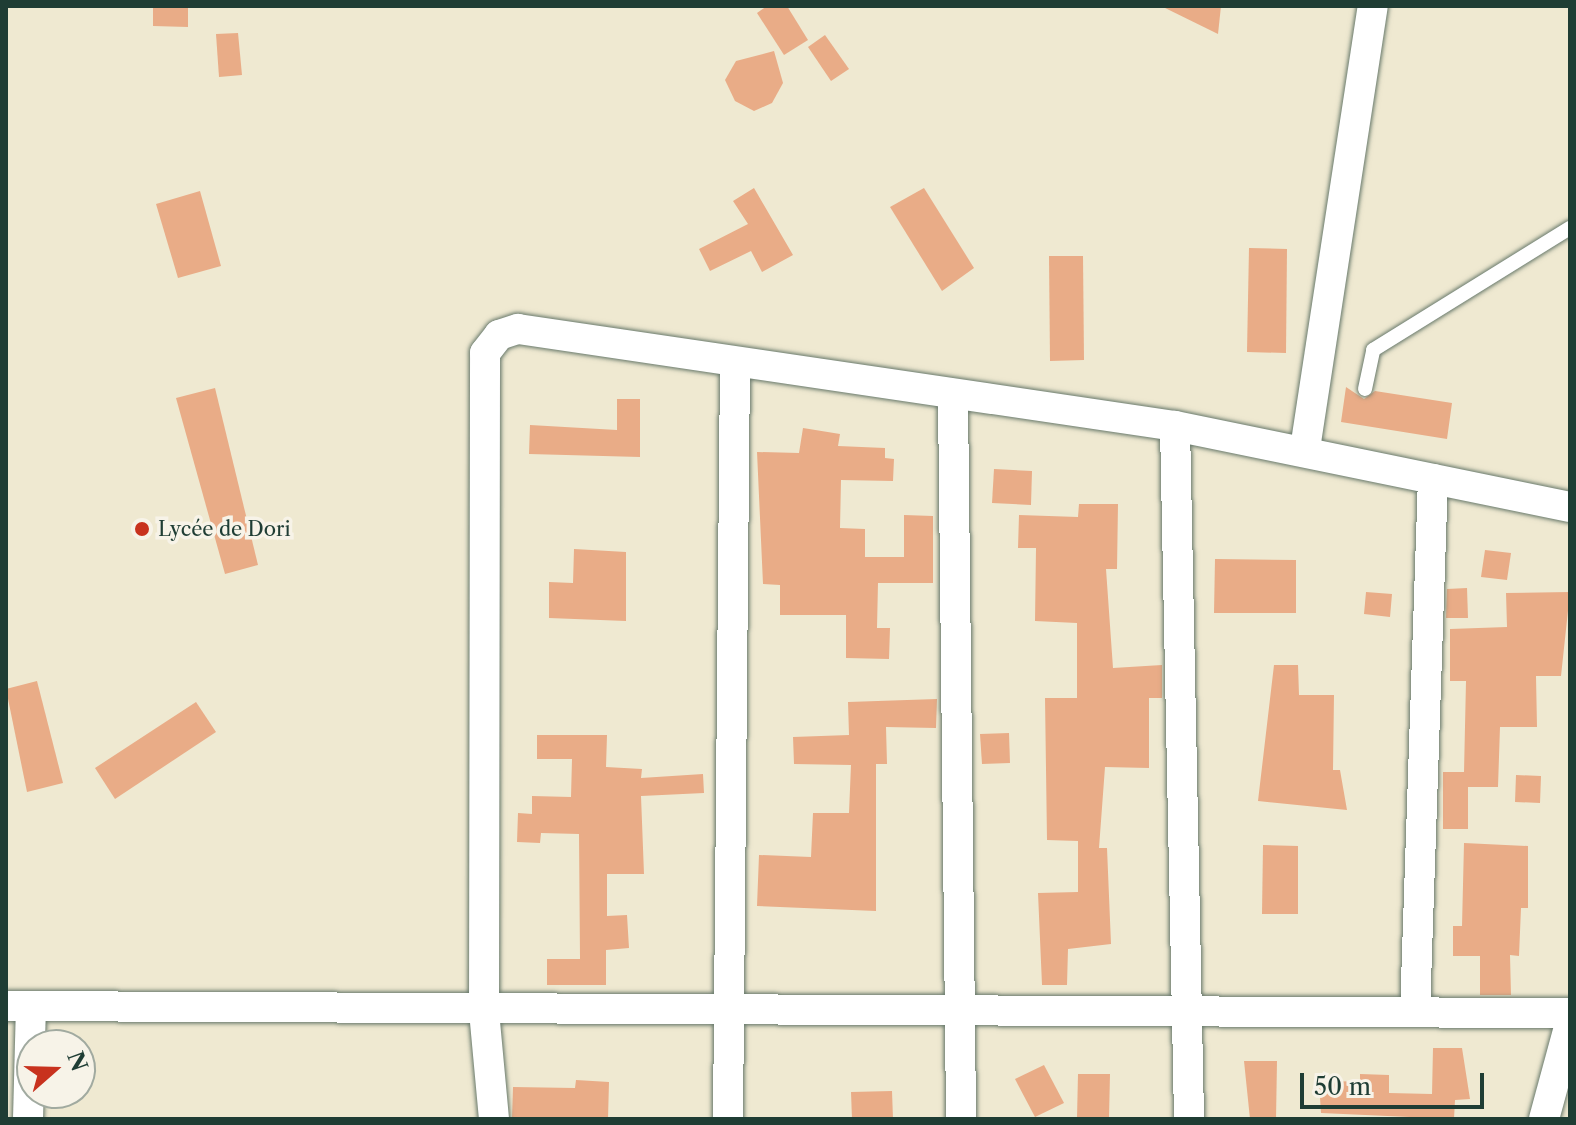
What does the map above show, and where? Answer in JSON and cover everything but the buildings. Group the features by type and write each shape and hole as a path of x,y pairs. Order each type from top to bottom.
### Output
{"street":[{"path":"1305,449 1373,6"},
{"path":"494,1119 484,1012 485,353 499,335 518,329 953,398 1175,426 1305,449 1570,507"},
{"path":"728,1119 735,362"},
{"path":"953,398 961,1119"},
{"path":"1175,426 1189,1119"},
{"path":"1415,1012 1433,479"},
{"path":"28,1119 19,1006 484,1012 728,1004 1570,1013"},
{"path":"1544,1119 1570,1023"}],"lane":[{"path":"1365,389 1373,350 1570,228"}],"place":[{"name":"Lycée de Dori","path":"142,529"}]}
